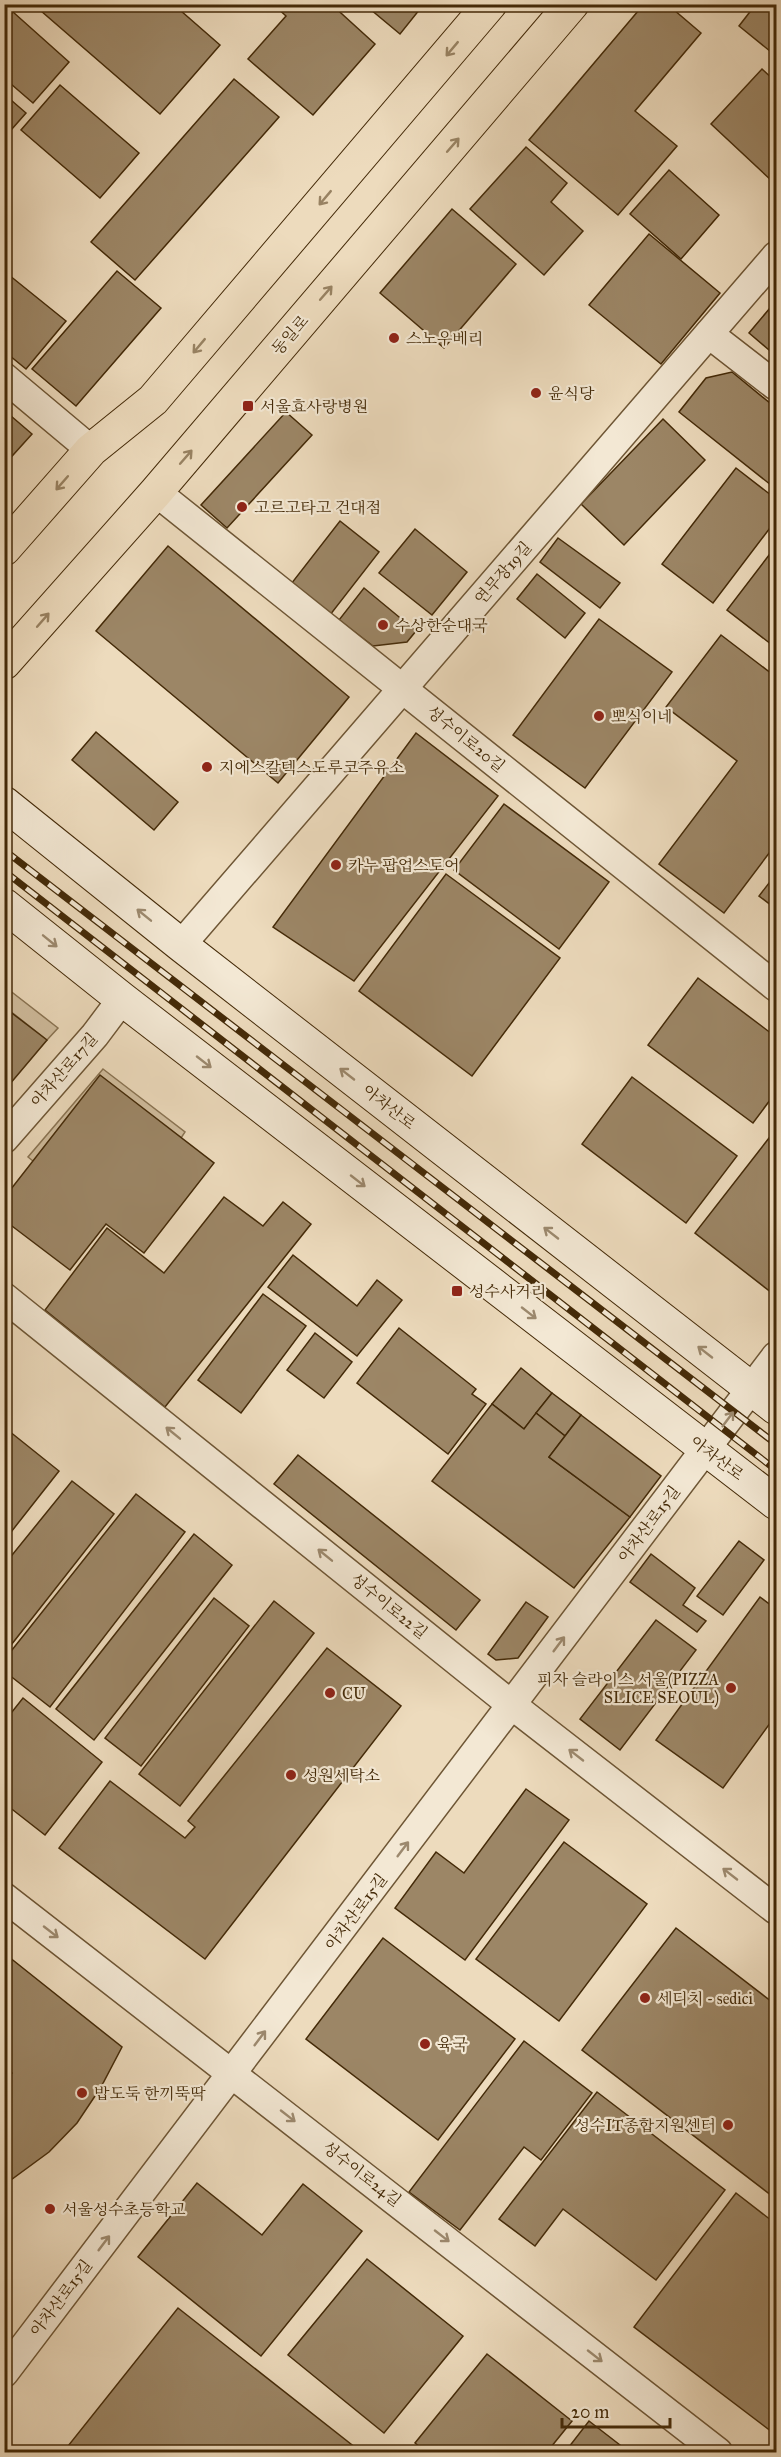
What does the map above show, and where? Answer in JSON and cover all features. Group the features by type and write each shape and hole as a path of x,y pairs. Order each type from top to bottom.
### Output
{"main road":[{"path":"4,549 91,450 153,400 490,4"},
{"name":"동일로","path":"4,663 156,492 572,4"},
{"name":"아차산로","path":"4,803 181,945 777,1408"},
{"name":"아차산로","path":"4,905 122,999 777,1503"}],"street":[{"name":"연무장19길","path":"181,945 777,255"},
{"path":"709,334 777,386"},
{"path":"4,377 91,450"},
{"name":"성수이로20길","path":"156,492 777,987"},
{"name":"아차산로17길","path":"4,1139 95,1035 122,999"},
{"name":"성수이로22길","path":"4,1297 513,1706 777,1910"},
{"name":"아차산로15길","path":"4,2373 777,1356"},
{"name":"성수이로24길","path":"4,1897 718,2452"}],"shaded area":[{"path":"4,986 58,1028 47,1040 5,1007"},
{"path":"103,1069 185,1132 181,1138 33,1161 28,1157"}],"building":[{"path":"33,4 173,4 220,45 160,114"},
{"path":"273,4 331,4 375,44 313,115 248,59 286,16"},
{"path":"364,4 424,4 400,34"},
{"path":"644,4 667,4 701,33 635,111 677,146 618,215 529,140"},
{"path":"756,4 776,4 776,56 739,26"},
{"path":"13,12 69,62 33,103 4,78 4,21"},
{"path":"762,69 776,82 776,178 773,182 711,124"},
{"path":"234,79 279,117 135,280 91,242"},
{"path":"60,85 139,153 100,198 21,130"},
{"path":"4,94 26,113 4,138"},
{"path":"526,147 567,183 551,202 583,231 544,275 470,209"},
{"path":"669,170 719,215 681,259 630,214"},
{"path":"452,209 516,264 444,348 380,293"},
{"path":"649,234 720,293 661,364 589,305"},
{"path":"4,271 66,321 26,369 4,351"},
{"path":"117,271 161,308 76,406 32,369"},
{"path":"776,303 776,356 749,333"},
{"path":"732,372 776,408 776,489 679,412 706,378"},
{"path":"4,410 32,434 4,465"},
{"path":"286,412 312,435 227,528 201,505"},
{"path":"663,419 705,460 624,545 581,504"},
{"path":"736,468 776,499 776,520 713,603 662,564"},
{"path":"340,521 379,552 330,615 291,584"},
{"path":"415,529 467,572 432,615 379,573"},
{"path":"558,538 620,583 600,608 540,562"},
{"path":"168,546 349,697 278,783 96,631"},
{"path":"776,546 776,648 727,610"},
{"path":"537,574 585,613 565,638 517,599"},
{"path":"364,588 416,631 407,642 373,646 339,620"},
{"path":"599,619 672,672 585,788 513,735"},
{"path":"721,635 776,677 776,844 724,913 659,864 737,761 666,707"},
{"path":"96,732 178,802 154,830 72,760"},
{"path":"416,733 498,796 354,981 273,927"},
{"path":"504,804 609,882 559,949 454,870"},
{"path":"446,874 560,958 472,1076 359,991"},
{"path":"776,874 776,909 759,896"},
{"path":"698,978 776,1037 776,1092 753,1123 648,1045"},
{"path":"4,1007 47,1040 4,1091"},
{"path":"100,1075 214,1163 144,1253 106,1224 70,1270 4,1220 4,1198"},
{"path":"632,1077 737,1156 686,1223 582,1144"},
{"path":"776,1129 776,1288 772,1293 695,1233"},
{"path":"224,1197 263,1226 283,1202 311,1224 165,1407 45,1310 107,1228 164,1273"},
{"path":"293,1255 357,1306 377,1280 402,1300 357,1356 268,1287"},
{"path":"263,1294 306,1326 241,1413 198,1380"},
{"path":"399,1328 476,1389 472,1394 486,1404 448,1454 357,1383"},
{"path":"315,1333 352,1362 324,1398 287,1370"},
{"path":"521,1368 552,1393 524,1429 492,1404"},
{"path":"552,1393 581,1415 565,1436 536,1413"},
{"path":"492,1404 524,1429 536,1413 565,1436 549,1457 630,1517 574,1588 432,1481"},
{"path":"581,1415 661,1476 630,1517 549,1457"},
{"path":"4,1427 59,1471 4,1541"},
{"path":"298,1455 480,1600 456,1630 274,1484"},
{"path":"72,1481 114,1514 4,1654 4,1565"},
{"path":"136,1494 185,1532 50,1707 4,1671 4,1660"},
{"path":"194,1534 232,1565 94,1740 56,1709"},
{"path":"739,1541 764,1560 723,1615 697,1596"},
{"path":"651,1554 695,1588 683,1605 706,1621 697,1632 630,1582"},
{"path":"760,1597 776,1609 776,1715 723,1788 656,1740"},
{"path":"214,1598 249,1626 141,1766 105,1738"},
{"path":"274,1601 314,1633 180,1806 139,1774"},
{"path":"526,1602 548,1617 518,1658 496,1660 488,1654"},
{"path":"656,1620 696,1650 620,1750 580,1719"},
{"path":"327,1648 401,1706 205,1959 59,1848 110,1781 185,1838 195,1827 188,1821"},
{"path":"23,1698 102,1762 45,1835 4,1803 4,1722"},
{"path":"526,1789 569,1820 465,1960 395,1908 436,1852 464,1873"},
{"path":"564,1842 647,1904 559,2021 476,1959"},
{"name":"성수IT종합지원센터","path":"676,1928 776,2005 776,2199 582,2050"},
{"path":"383,1938 515,2039 438,2140 306,2039"},
{"path":"4,1953 122,2047 101,2087 77,2123 49,2152 4,2185 4,2080 12,2073 4,2067"},
{"path":"524,2041 592,2093 541,2160 524,2147 460,2230 409,2192"},
{"path":"597,2092 725,2190 656,2280 563,2209 535,2246 499,2219"},
{"path":"197,2183 262,2235 303,2184 362,2231 261,2356 138,2257"},
{"path":"736,2193 776,2224 776,2435 634,2327"},
{"path":"367,2259 463,2336 384,2433 288,2355"},
{"path":"178,2308 361,2452 76,2452 68,2446"},
{"path":"487,2354 572,2421 547,2452 426,2452 415,2443"},
{"path":"589,2421 629,2452 565,2452"}],"railway":[{"path":"4,850 776,1444"},
{"path":"4,871 776,1470"}],"place":[{"name":"스노우베리","path":"394,338"},
{"name":"윤식당","path":"536,393"},
{"name":"서울효사랑병원","path":"248,406"},
{"name":"고르고타고 건대점","path":"242,507"},
{"name":"수상한순대국","path":"383,625"},
{"name":"뽀식이네","path":"599,716"},
{"name":"지에스칼텍스도루코주유소","path":"207,767"},
{"name":"카누 팝업스토어","path":"336,865"},
{"name":"성수사거리","path":"457,1291"},
{"name":"피자 슬라이스 서울(PIZZA SLICE SEOUL)","path":"731,1688"},
{"name":"CU","path":"330,1693"},
{"name":"성원세탁소","path":"291,1775"},
{"name":"세디치 - sedici","path":"645,1998"},
{"name":"육국","path":"425,2044"},
{"name":"밥도둑 한끼뚝딱","path":"82,2093"},
{"name":"성수IT종합지원센터","path":"728,2125"},
{"name":"서울성수초등학교","path":"50,2209"}]}
